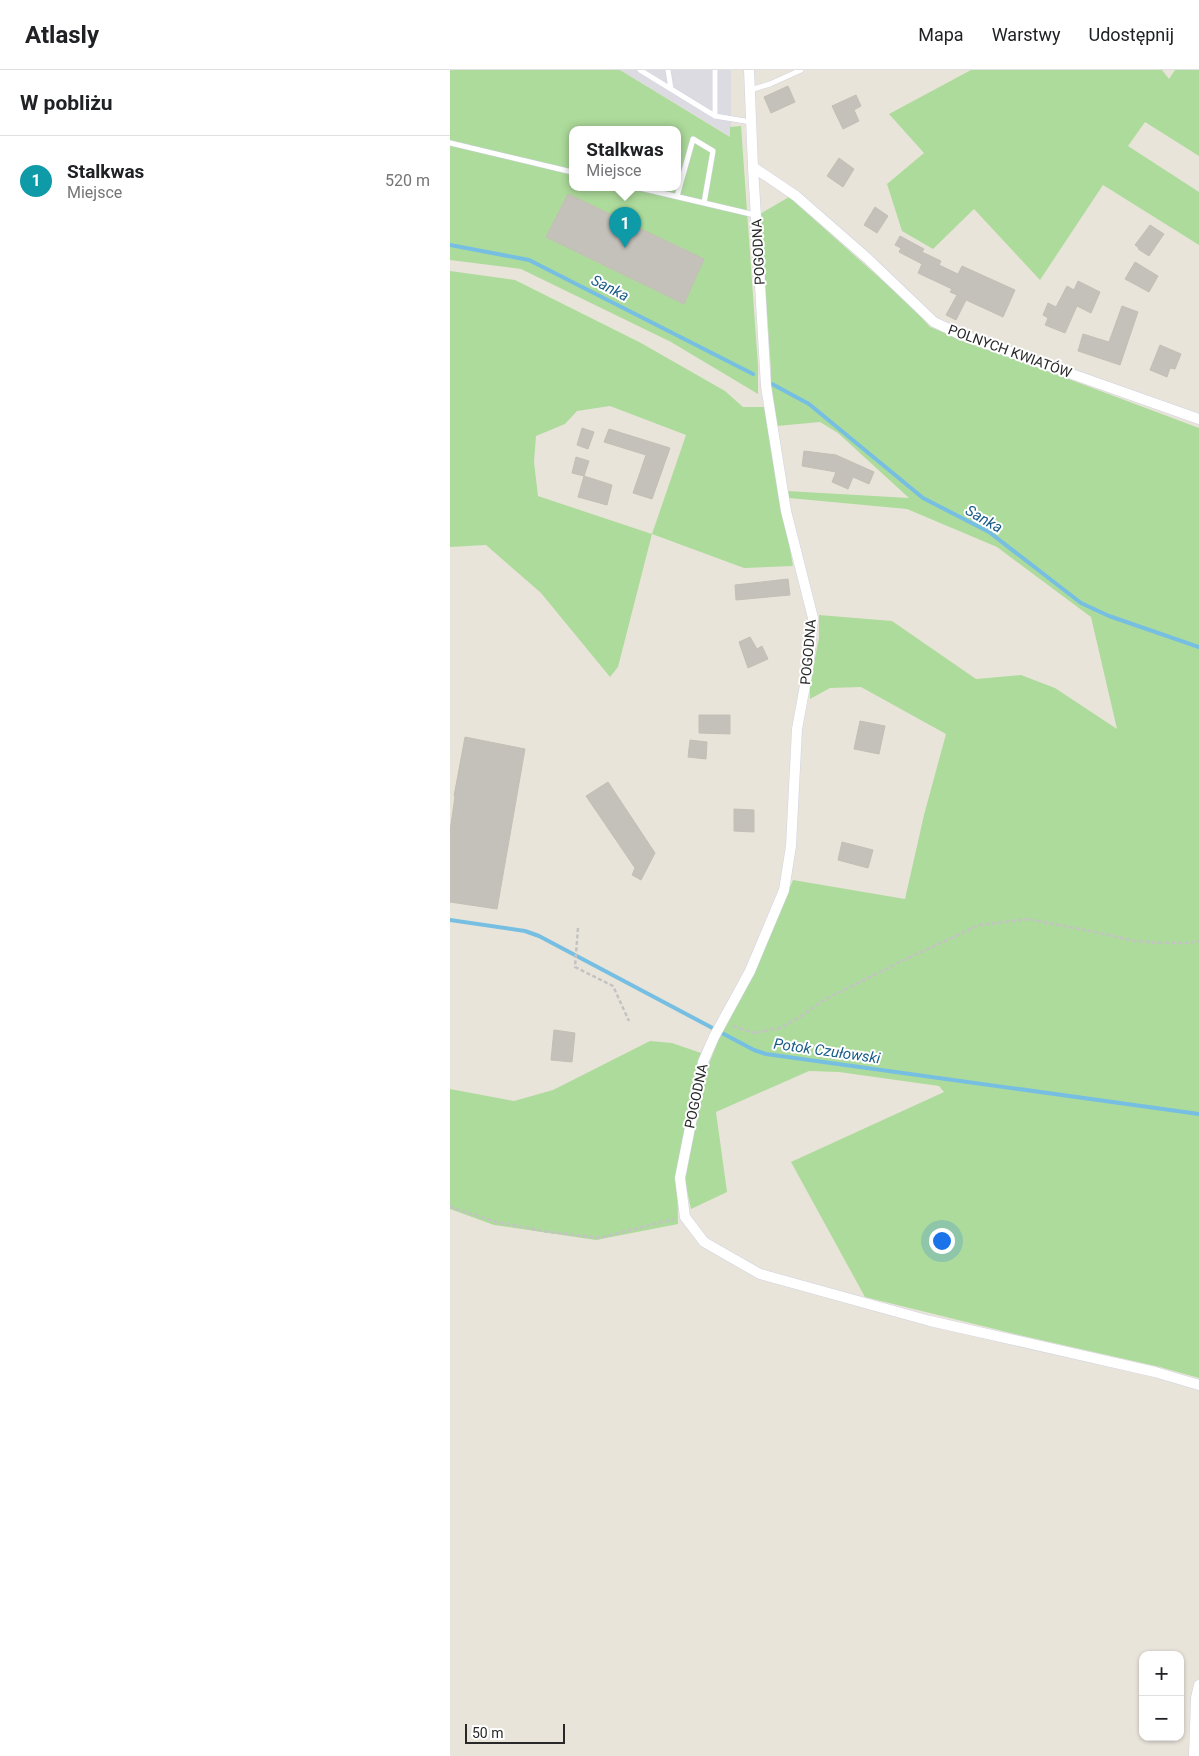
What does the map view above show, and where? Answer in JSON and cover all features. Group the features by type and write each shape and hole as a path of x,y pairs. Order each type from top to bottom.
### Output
{"street":[{"name":"POGODNA","path":"686,1217 680,1178 703,1062 714,1037 750,971 784,890 791,846 797,730 808,669 813,618 786,511 766,386 749,70"},
{"name":"POLNYCH KWIATÓW","path":"753,167 796,196 868,258 934,322 959,334 1199,419"},
{"path":"686,1217 704,1242 760,1274 930,1321 1156,1372 1199,1385"},
{"path":"1194,1756 1196,1698 1199,1685"}],"lane":[{"path":"640,70 715,116 751,122"},
{"path":"668,70 671,89"},
{"path":"715,70 715,116"},
{"path":"750,90 770,84 801,70"},
{"path":"681,182 693,139 713,151 704,203"},
{"path":"450,143 569,171"},
{"path":"654,191 756,215"},
{"path":"677,196 678,191"}],"path":[{"path":"722,1022 754,1033 780,1028 800,1017 822,1001 979,925 1028,919 1135,941 1190,943 1199,941"},
{"path":"578,928 575,967 613,986 629,1021"},
{"path":"450,1207 496,1222 543,1231 600,1238 686,1217"}],"shaded area":[{"path":"620,70 731,70 731,137"}],"green space":[{"path":"450,70 620,70 730,137 730,127 741,126 758,366 758,394 671,342 521,269 450,260"},
{"path":"971,70 1162,70 1169,79 1175,70 1199,70 1199,156 1145,122 1128,146 1199,192 1199,245 1103,185 1040,280 974,209 933,249 902,231 887,184 924,153 889,114"},
{"path":"789,197 910,305 930,327 1199,428 1199,1378 865,1297 791,1162 944,1092 939,1086 839,1072 809,1071 716,1112 727,1192 691,1209 684,1177 697,1103 707,1069 719,1038 793,880 905,899 924,815 946,734 861,687 830,688 810,699 810,683 819,638 819,615 892,621 976,679 1021,675 1055,688 1117,729 1091,617 997,547 907,509 789,498 787,491 909,498 838,433 820,422 777,426 770,390 771,370 760,214"},
{"path":"450,271 515,280 641,343 725,391 743,407 764,407 793,566 744,568 652,534 618,667 610,677 541,593 486,545 450,547","holes":["610,406 686,435 652,534 538,496 534,462 536,436 565,424 577,411"]},
{"path":"650,1041 672,1043 701,1053 677,1168 678,1224 596,1240 494,1225 450,1209 450,1089 514,1101 553,1090"}],"building":[{"path":"788,86 795,102 771,113 764,97"},
{"path":"856,95 861,106 854,110 859,121 843,129 832,106"},
{"path":"839,158 854,169 843,187 827,176"},
{"path":"568,194 704,259 684,304 546,237"},
{"path":"875,207 888,216 877,233 864,225"},
{"path":"1150,225 1164,234 1149,256 1135,245"},
{"path":"900,236 924,249 922,252 941,261 939,265 958,274 962,266 1015,290 1003,317 966,300 956,320 946,315 957,295 950,292 952,289 918,273 922,264 899,252 901,248 895,245"},
{"path":"1135,262 1158,276 1149,292 1125,279"},
{"path":"1078,281 1100,292 1091,313 1077,306 1065,333 1045,325 1048,318 1043,315 1048,303 1056,307 1067,286 1074,290"},
{"path":"1122,306 1138,312 1120,365 1078,351 1083,334 1109,342"},
{"path":"1160,345 1181,354 1175,369 1170,368 1167,377 1150,370"},
{"path":"582,428 594,432 588,449 577,445"},
{"path":"609,429 670,448 652,499 633,493 646,455 604,442"},
{"path":"804,451 836,455 874,472 869,484 853,477 848,489 832,482 836,472 802,466"},
{"path":"576,457 589,461 584,476 572,473"},
{"path":"584,476 612,485 607,505 578,497"},
{"path":"788,579 790,595 736,600 735,585"},
{"path":"750,637 757,649 762,646 768,659 748,668 739,642"},
{"path":"699,715 730,715 730,734 699,733"},
{"path":"860,721 885,726 879,754 854,749"},
{"path":"465,737 525,749 497,909 450,902 450,831 454,796"},
{"path":"690,740 707,742 706,759 688,757"},
{"path":"608,782 655,853 641,880 632,875 635,868 586,796"},
{"path":"734,809 754,810 754,832 734,831"},
{"path":"842,842 873,850 868,868 838,860"},
{"path":"554,1030 575,1033 572,1062 551,1060"}],"waterway":[{"name":"Sanka","path":"450,245 529,260 753,374"},
{"name":"Sanka","path":"772,384 809,404 923,498 989,532 1081,603 1109,616 1199,647"},
{"name":"Potok Czułowski","path":"450,920 525,931 539,936 754,1050 766,1054 1199,1114"}],"place":[{"name":"Stalkwas","path":"625,248"}]}
